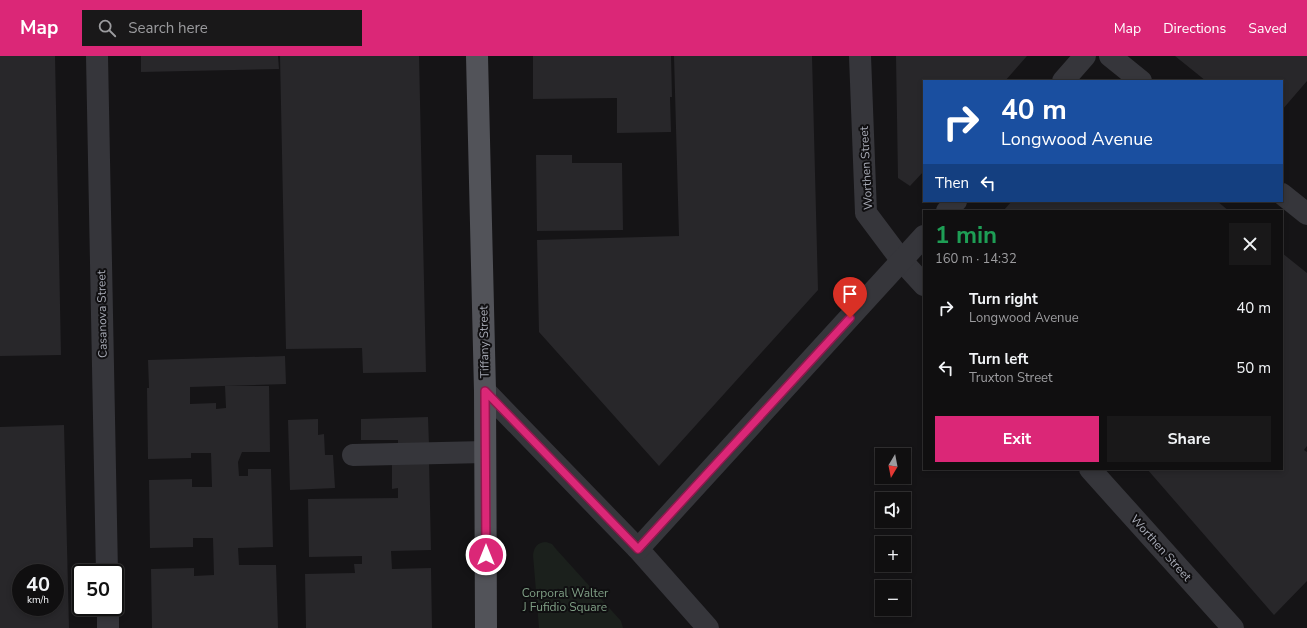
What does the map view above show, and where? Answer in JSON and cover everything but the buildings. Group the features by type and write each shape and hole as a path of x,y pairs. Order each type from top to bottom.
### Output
{"main road":[{"name":"Tiffany Street","path":"477,56 485,391 486,628"}],"street":[{"name":"Casanova Street","path":"97,56 107,564"},
{"name":"Worthen Street","path":"860,56 866,213 902,261 923,284"},
{"path":"1064,80 1085,56"},
{"path":"1110,56 1140,80"},
{"path":"1283,195 1307,214"},
{"path":"948,210 955,202"},
{"path":"638,549 923,237"},
{"path":"485,391 638,549 708,628"},
{"path":"353,456 424,452 485,452"},
{"name":"Worthen Street","path":"1091,470 1232,628"},
{"path":"108,616 108,628"}],"green space":[{"name":"Corporal Walter J Fufidio Square","path":"546,542 552,544 621,621 623,628 539,628 533,555 537,546"}],"route":[{"path":"486,555 485,391 638,549 850,318"}]}
